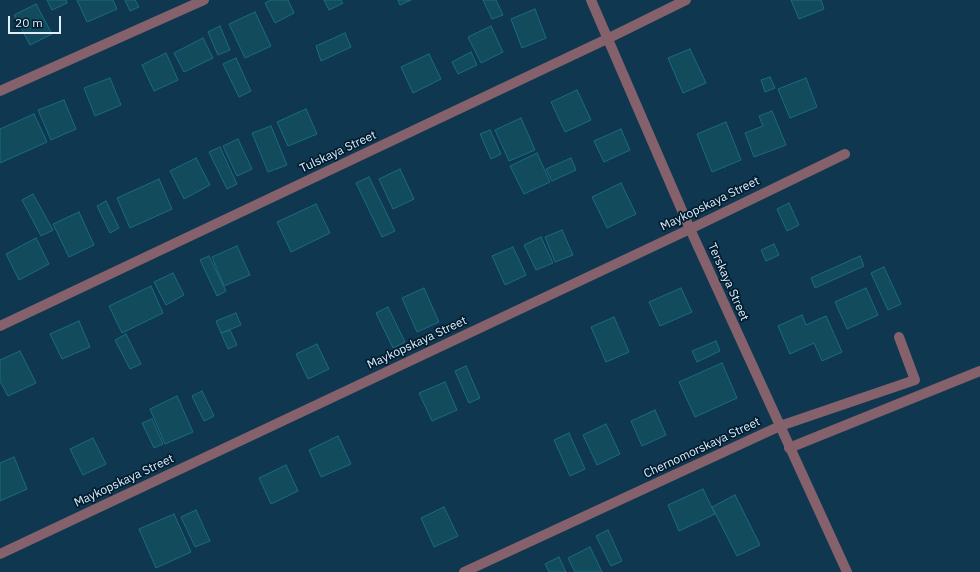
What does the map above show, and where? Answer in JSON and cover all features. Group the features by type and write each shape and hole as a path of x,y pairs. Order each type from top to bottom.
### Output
{"street":[{"path":"0,91 204,0"},
{"name":"Terskaya Street","path":"591,0 609,38 690,229 847,572"},
{"name":"Tulskaya Street","path":"0,326 609,38 686,0"},
{"name":"Maykopskaya Street","path":"0,554 690,229 845,154"},
{"name":"Chernomorskaya Street","path":"464,572 780,426 915,380 899,337"},
{"path":"790,448 980,371"}],"building":[{"path":"47,0 66,0 67,3 52,10"},
{"path":"77,0 113,0 117,9 87,22"},
{"path":"125,0 135,0 139,7 130,11"},
{"path":"271,0 288,0 294,13 275,23 265,3"},
{"path":"324,0 341,0 343,3 329,10"},
{"path":"398,0 411,0 400,5"},
{"path":"483,0 496,0 503,15 492,19"},
{"path":"791,0 821,0 824,9 799,19"},
{"path":"36,4 52,34 30,45 14,15"},
{"path":"535,9 546,38 522,48 511,19"},
{"path":"255,12 271,46 245,58 229,24"},
{"path":"220,26 230,50 218,55 208,32"},
{"path":"491,26 503,52 481,63 468,37"},
{"path":"345,33 351,47 321,61 316,46"},
{"path":"203,38 213,58 184,72 174,53"},
{"path":"690,49 706,83 683,93 668,58"},
{"path":"471,52 477,65 458,74 452,62"},
{"path":"166,53 178,80 154,91 142,65"},
{"path":"429,54 441,79 413,93 401,67"},
{"path":"236,58 251,91 239,97 223,64"},
{"path":"770,77 775,88 765,92 761,80"},
{"path":"110,78 121,105 95,116 84,88"},
{"path":"806,78 817,107 790,118 778,89"},
{"path":"577,90 591,120 565,132 551,102"},
{"path":"64,100 76,129 51,140 38,110"},
{"path":"306,109 317,134 288,146 277,122"},
{"path":"772,111 786,145 754,157 745,133 763,126 759,116"},
{"path":"34,114 47,142 0,163 0,129"},
{"path":"521,118 535,150 509,161 495,130"},
{"path":"726,122 741,160 712,172 697,134"},
{"path":"271,126 287,165 268,172 252,133"},
{"path":"621,129 630,150 604,162 594,141"},
{"path":"490,130 501,154 491,159 480,134"},
{"path":"238,139 252,169 237,176 223,146"},
{"path":"220,147 237,184 227,189 209,152"},
{"path":"537,153 550,182 524,194 510,166"},
{"path":"196,158 210,185 184,199 170,171"},
{"path":"571,158 576,170 552,181 546,169"},
{"path":"400,169 414,199 393,209 379,179"},
{"path":"369,177 395,231 382,237 356,183"},
{"path":"159,179 172,209 130,228 117,198"},
{"path":"621,183 636,214 607,228 592,197"},
{"path":"33,194 53,230 41,236 22,200"},
{"path":"106,201 119,228 110,233 97,206"},
{"path":"789,203 799,225 787,231 777,209"},
{"path":"316,204 330,233 291,252 277,222"},
{"path":"79,212 94,245 69,257 53,224"},
{"path":"562,230 573,255 555,262 545,237"},
{"path":"541,237 553,263 536,270 524,245"},
{"path":"36,238 49,264 19,280 6,254"},
{"path":"774,244 779,255 766,261 761,250"},
{"path":"237,246 250,275 224,286 212,257"},
{"path":"513,247 526,275 505,285 492,256"},
{"path":"209,256 226,291 217,296 200,260"},
{"path":"860,256 864,266 815,288 811,278"},
{"path":"884,267 901,304 888,310 871,273"},
{"path":"173,273 184,295 166,305 154,282"},
{"path":"151,286 163,313 122,333 109,306"},
{"path":"424,288 439,322 417,332 402,298"},
{"path":"681,288 692,312 660,326 649,302"},
{"path":"866,288 878,315 847,329 835,302"},
{"path":"388,307 405,342 393,348 376,313"},
{"path":"236,313 241,325 221,333 216,321"},
{"path":"802,315 806,325 826,316 842,352 822,361 814,343 790,354 778,326"},
{"path":"614,317 629,352 606,362 591,327"},
{"path":"79,321 90,347 62,359 50,334"},
{"path":"230,330 237,345 228,349 221,333"},
{"path":"126,334 141,364 130,369 115,340"},
{"path":"716,341 720,351 697,362 692,351"},
{"path":"317,344 329,369 308,379 296,354"},
{"path":"20,351 36,383 8,396 0,381 0,360"},
{"path":"722,363 737,398 695,417 679,382"},
{"path":"466,366 480,398 469,403 455,371"},
{"path":"445,382 457,410 432,421 419,393"},
{"path":"202,391 214,416 204,421 192,396"},
{"path":"177,396 193,432 165,444 150,409"},
{"path":"655,410 666,435 642,446 631,421"},
{"path":"152,419 163,444 154,448 142,423"},
{"path":"606,424 620,454 597,465 583,435"},
{"path":"569,433 585,469 570,476 554,440"},
{"path":"338,436 351,464 321,477 309,450"},
{"path":"93,438 106,464 83,475 70,449"},
{"path":"14,457 27,489 0,501 0,463"},
{"path":"286,465 298,491 271,504 259,478"},
{"path":"703,489 715,514 679,531 668,505"},
{"path":"735,495 760,545 737,556 712,507"},
{"path":"444,507 458,536 434,547 421,518"},
{"path":"196,510 210,541 195,547 181,517"},
{"path":"174,514 191,552 156,568 139,529"},
{"path":"608,530 622,561 611,566 596,536"},
{"path":"590,547 602,572 575,572 568,558"},
{"path":"559,557 566,572 549,572 545,564"}]}
